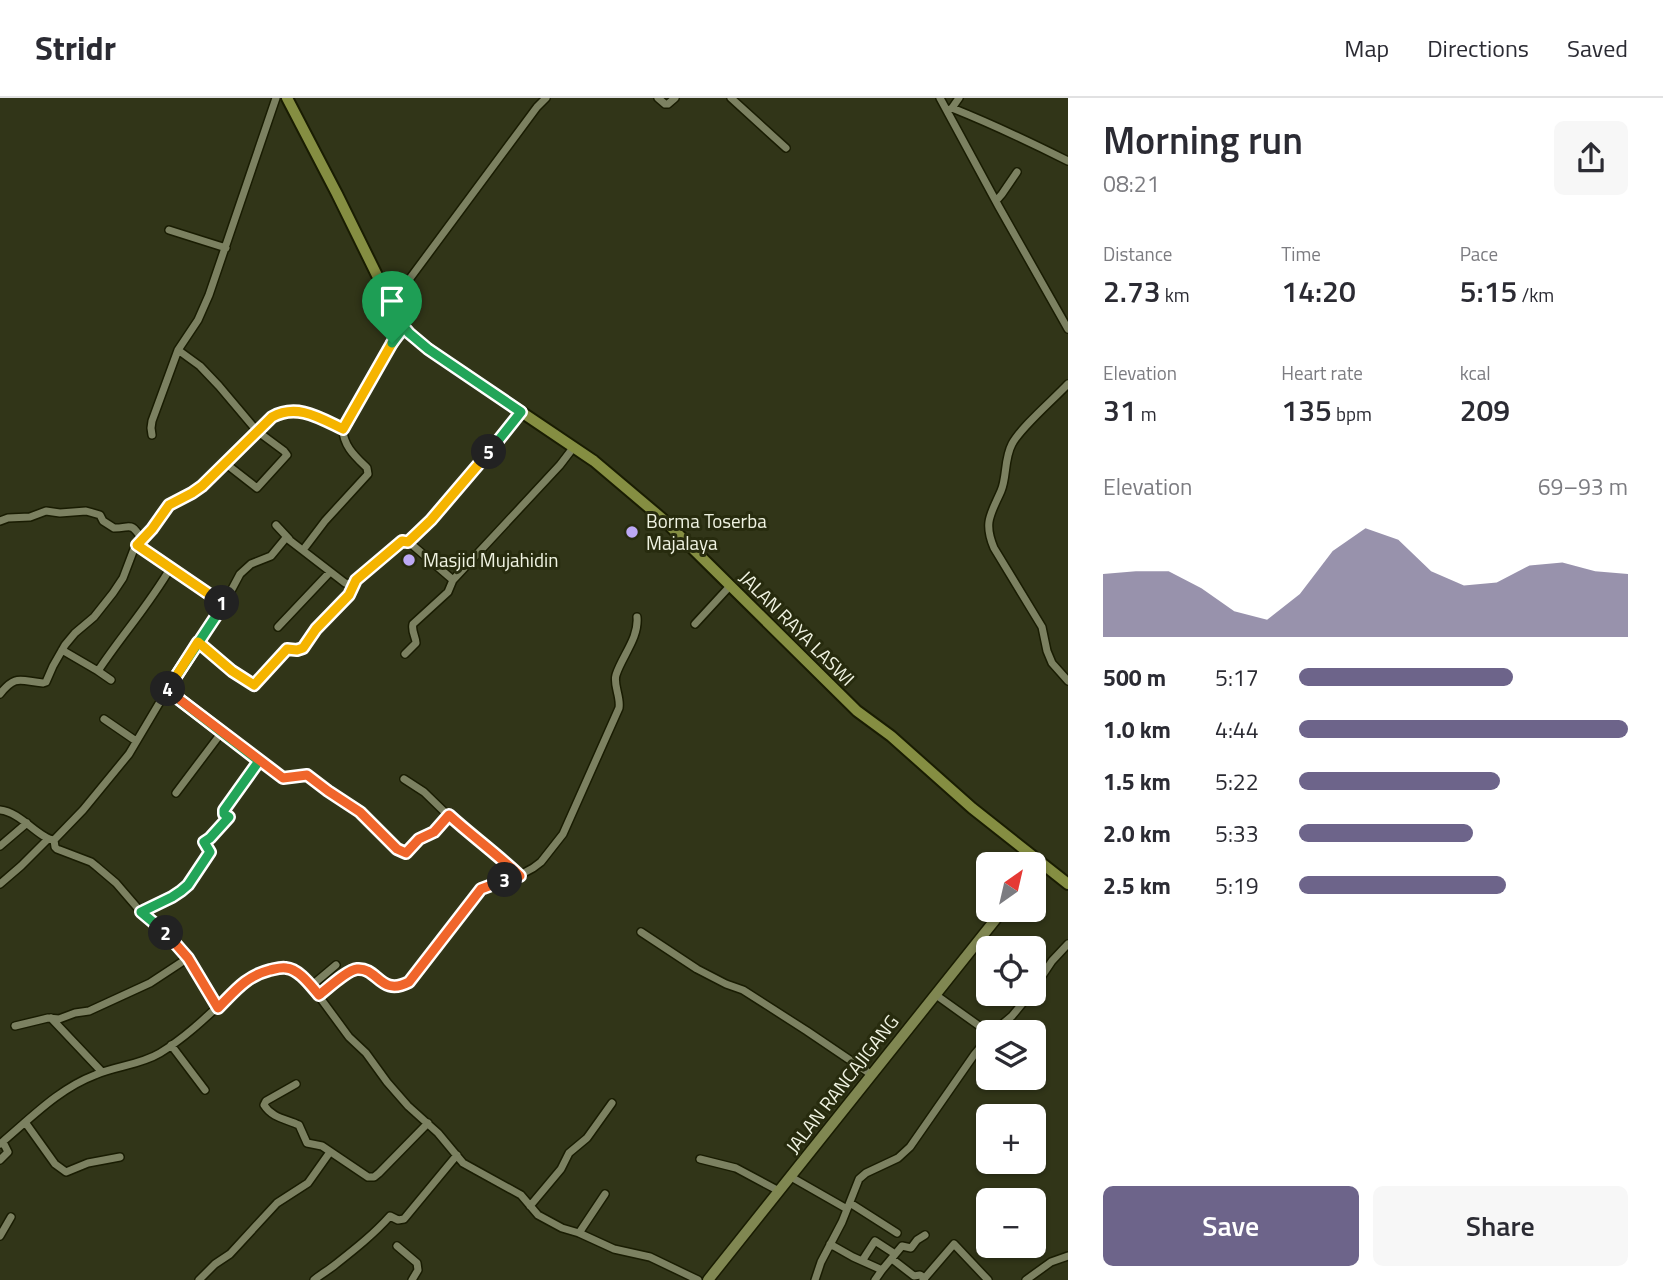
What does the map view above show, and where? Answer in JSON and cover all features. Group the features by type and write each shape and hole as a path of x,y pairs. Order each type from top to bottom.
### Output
{"main road":[{"name":"JALAN RAYA LASWI","path":"287,98 391,304 409,333 428,349 594,461 665,522 857,711 891,736 1023,852"},
{"name":"JALAN RAYA LASWI","path":"1046,870 1068,884"},
{"name":"JALAN RANCAJIGANG","path":"708,1280 994,922"}],"street":[{"path":"152,435 152,421 178,350 198,320 209,295 276,98"},
{"path":"391,304 545,98"},
{"path":"658,98 665,104 676,98"},
{"path":"731,98 786,148"},
{"path":"940,98 1068,329"},
{"path":"949,110 959,98"},
{"path":"949,110 1010,132 1068,161"},
{"path":"996,201 1017,172"},
{"path":"169,230 226,248"},
{"path":"303,550 325,521 368,474 367,468 345,442 343,429 372,376 404,327"},
{"path":"178,350 200,366 257,431 286,452 287,456 259,487 254,487 225,463"},
{"path":"1068,384 1013,441 1002,488 989,519 989,536 994,548 1042,627 1052,663 1068,681"},
{"path":"0,694 13,681 46,682 62,650 75,633 94,617 117,587 131,555 169,505 202,486 272,417 293,410 321,418 343,429"},
{"path":"408,542 431,520 521,412"},
{"path":"405,654 416,643 413,624 448,592 453,580 573,448"},
{"path":"0,521 30,517 46,511 86,511 100,515 103,521 114,528 130,526 135,528 140,542 224,604"},
{"path":"275,525 347,584 356,580 402,541 408,542 453,580"},
{"path":"0,884 103,788 130,754 243,570 271,556 285,539 289,539"},
{"path":"98,671 160,588 171,567"},
{"path":"278,627 330,572"},
{"path":"198,642 232,671 254,685 287,649 303,648 316,629 349,595 356,580"},
{"path":"695,624 730,586"},
{"path":"319,995 350,971 358,969 391,986 402,986 409,982 481,889 520,876 541,862 563,834 619,708 616,677 638,623 637,617"},
{"path":"62,650 111,680"},
{"path":"167,690 283,778 307,775 360,812 404,853 419,839 434,832 449,815"},
{"path":"104,719 136,741"},
{"path":"177,793 222,732"},
{"path":"141,912 172,897 188,885 210,852 204,842 229,817 224,814 224,810 259,761"},
{"path":"404,779 421,789 465,831 520,876"},
{"path":"1,809 51,839 57,849 90,862 104,872 188,958 218,1008"},
{"path":"0,846 27,823"},
{"path":"641,932 697,969 743,990 872,1075"},
{"path":"1046,970 1068,944"},
{"path":"15,1026 51,1018 59,1019 91,1010 150,983 188,958"},
{"path":"311,986 336,965"},
{"path":"0,1160 8,1152 1,1143 64,1091 93,1075 146,1060 191,1031 250,977 288,968 311,986 387,1082 463,1163 521,1195 538,1215 562,1228 614,1249 650,1257 698,1280"},
{"path":"936,995 976,1023"},
{"path":"1005,1020 1020,1006"},
{"path":"51,1018 102,1072"},
{"path":"172,1045 205,1090"},
{"path":"815,1280 845,1206 861,1176 898,1158 910,1147 976,1050"},
{"path":"296,1084 266,1101 264,1105 270,1113 299,1125 307,1143 319,1144 366,1176 374,1177 428,1124"},
{"path":"530,1206 561,1169 569,1153 587,1138 612,1103"},
{"path":"25,1122 55,1164 66,1172 88,1163 120,1157"},
{"path":"199,1280 230,1254 277,1203 308,1183 330,1152"},
{"path":"314,1280 359,1247 390,1216 398,1220 404,1219 457,1155"},
{"path":"700,1159 738,1169 779,1191"},
{"path":"791,1177 897,1233"},
{"path":"579,1233 605,1194"},
{"path":"0,1236 11,1217"},
{"path":"875,1280 902,1246 911,1248 925,1235"},
{"path":"862,1261 874,1241 914,1276 920,1275 924,1279 954,1244 988,1280"},
{"path":"830,1244 882,1270"},
{"path":"397,1246 417,1263 418,1270 412,1280"},
{"path":"1026,1280 1051,1262 1068,1256"}],"place":[{"name":"Borma Toserba Majalaya","path":"632,532"},
{"name":"Masjid Mujahidin","path":"409,560"}],"route":[{"path":"392,343 343,429 321,418 293,410 272,417 202,486 169,505 137,545 224,604 198,642 167,690 187,705 259,761 224,810 224,814 229,817 204,842 210,852 188,885 172,897 141,912 183,951 218,1008 250,977 279,968 288,968 300,975 319,995 350,971 358,969 385,984 402,986 409,982 440,944 481,889 520,876 449,815 434,832 419,839 406,853 402,852 360,812 307,775 283,778 274,772 265,765 259,761 244,750 167,690 198,642 232,671 254,685 287,649 303,648 316,629 349,595 356,580 402,541 408,542 431,520 521,412 428,349 404,327 392,343"}]}
